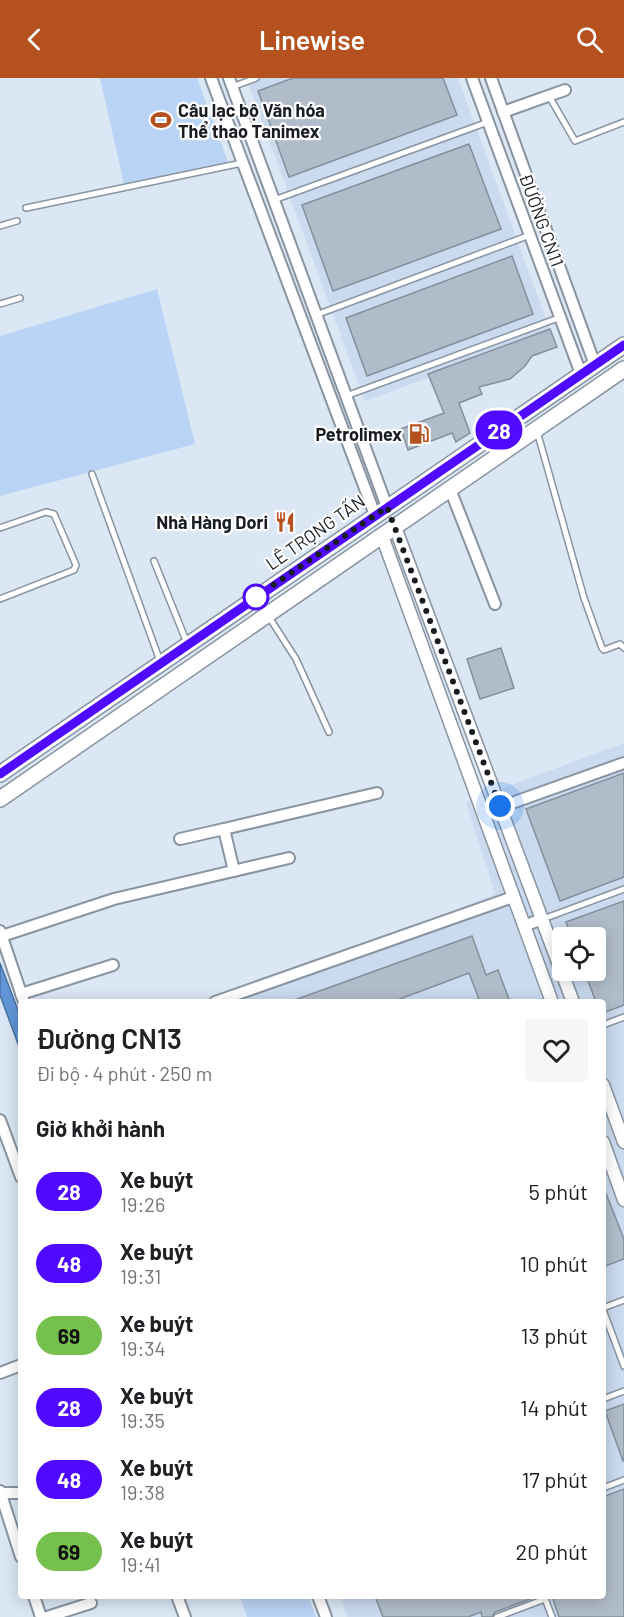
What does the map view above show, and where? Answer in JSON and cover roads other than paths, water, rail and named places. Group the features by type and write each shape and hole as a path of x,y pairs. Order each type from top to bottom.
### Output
{"main road":[{"name":"LÊ TRỌNG TẤN","path":"0,774 624,345"},
{"path":"0,799 624,369"},
{"path":"381,511 388,532"}],"street":[{"path":"211,78 296,307 381,511"},
{"name":"ĐƯỜNG CN11","path":"472,78 581,374"},
{"name":"ĐƯỜNG CN11","path":"491,78 595,365"},
{"path":"231,82 346,396 381,511"},
{"path":"503,112 565,90"},
{"path":"296,307 311,301"},
{"path":"450,489 495,604"},
{"path":"388,532 479,751 572,999"},
{"path":"388,532 464,758 551,999"},
{"path":"464,758 479,751"},
{"path":"484,813 624,763"},
{"path":"180,839 377,793"},
{"path":"224,829 234,871"},
{"path":"113,965 23,998 1,933 114,899 288,858"},
{"path":"223,999 513,897"},
{"path":"524,926 542,919"},
{"path":"606,1092 624,1142"},
{"path":"0,1120 18,1169"},
{"path":"606,1150 624,1200"},
{"path":"0,1373 18,1366"},
{"path":"18,1493 0,1493 18,1541"},
{"path":"35,1599 41,1617"},
{"path":"178,1599 185,1617"},
{"path":"319,1599 326,1617"},
{"path":"47,1617 91,1603"}],"lane":[{"path":"231,82 256,78"},
{"path":"549,96 575,141 624,122"},
{"path":"274,200 488,122"},
{"path":"26,208 242,163"},
{"path":"0,226 17,221"},
{"path":"316,315 530,235"},
{"path":"0,304 20,298"},
{"path":"346,396 561,317"},
{"path":"537,429 584,598 602,648 604,650 620,644 624,648"},
{"path":"92,474 160,662"},
{"path":"0,528 46,512 54,514 76,565 74,570 0,599"},
{"path":"154,561 188,644"},
{"path":"268,615 296,659 328,732"},
{"path":"542,919 624,889"},
{"path":"606,1024 624,1017"},
{"path":"606,1308 624,1300"},
{"path":"606,1317 624,1366"},
{"path":"606,1398 624,1391"},
{"path":"606,1487 624,1480"},
{"path":"496,1617 541,1599"},
{"path":"544,1599 552,1617"}],"water":[{"path":"0,963 18,1010 18,1044 0,995"}],"place":[{"name":"Câu lạc bộ Văn hóa Thể thao Tanimex","path":"161,120"},
{"name":"Petrolimex","path":"419,434"},
{"name":"Nhà Hàng Dori","path":"285,522"}]}
